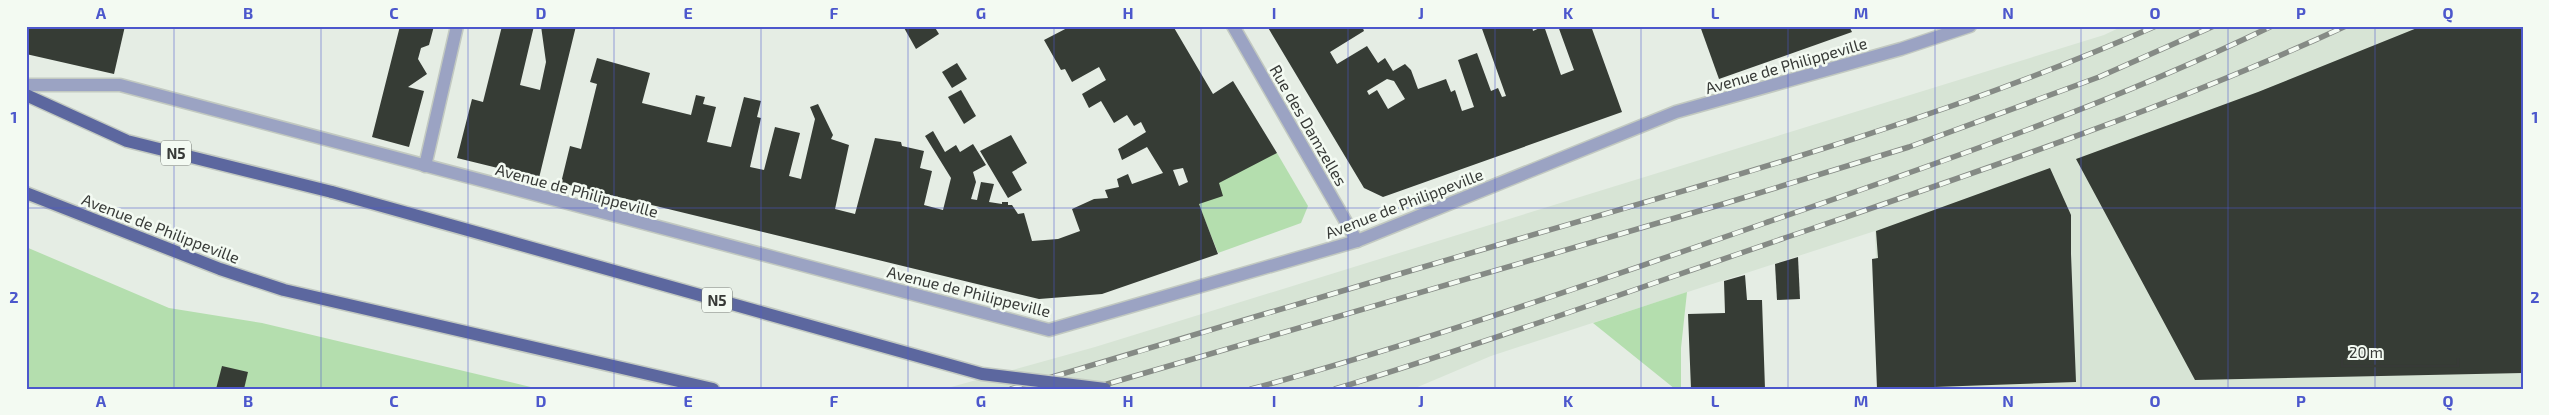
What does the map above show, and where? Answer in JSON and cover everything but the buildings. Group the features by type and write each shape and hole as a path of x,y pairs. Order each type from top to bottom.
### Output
{"main road":[{"name":"N5","path":"26,94 126,141 332,192 982,374 1105,389"},
{"name":"Avenue de Philippeville","path":"26,193 220,269 284,290 713,389"}],"street":[{"path":"425,166 457,26"},
{"name":"Rue des Damzelles","path":"1233,26 1357,241"},
{"name":"Avenue de Philippeville","path":"26,84 120,85 1049,330 1357,241 1676,112 1901,49 1970,26"}],"shaded area":[{"path":"2123,26 2523,26 2523,389 1880,389 1875,231 1491,356 1413,389 944,389 1095,347 2104,35"}],"green space":[{"path":"1277,153 1308,206 1301,223 1218,253 1199,205 1204,163"},
{"path":"26,247 169,308 262,323 539,389 26,389"},
{"path":"1687,292 1681,348 1681,389 1675,389 1593,323"}],"railway":[{"path":"1011,389 1759,169 1999,89 2078,59 2156,26"},
{"path":"1090,389 1723,204 1909,147 2099,77 2214,26"},
{"path":"1251,389 1381,352 1510,310 1893,178 2022,132 2148,82 2272,26"},
{"path":"1335,389 1514,331 2014,159 2215,83 2346,26"}]}
